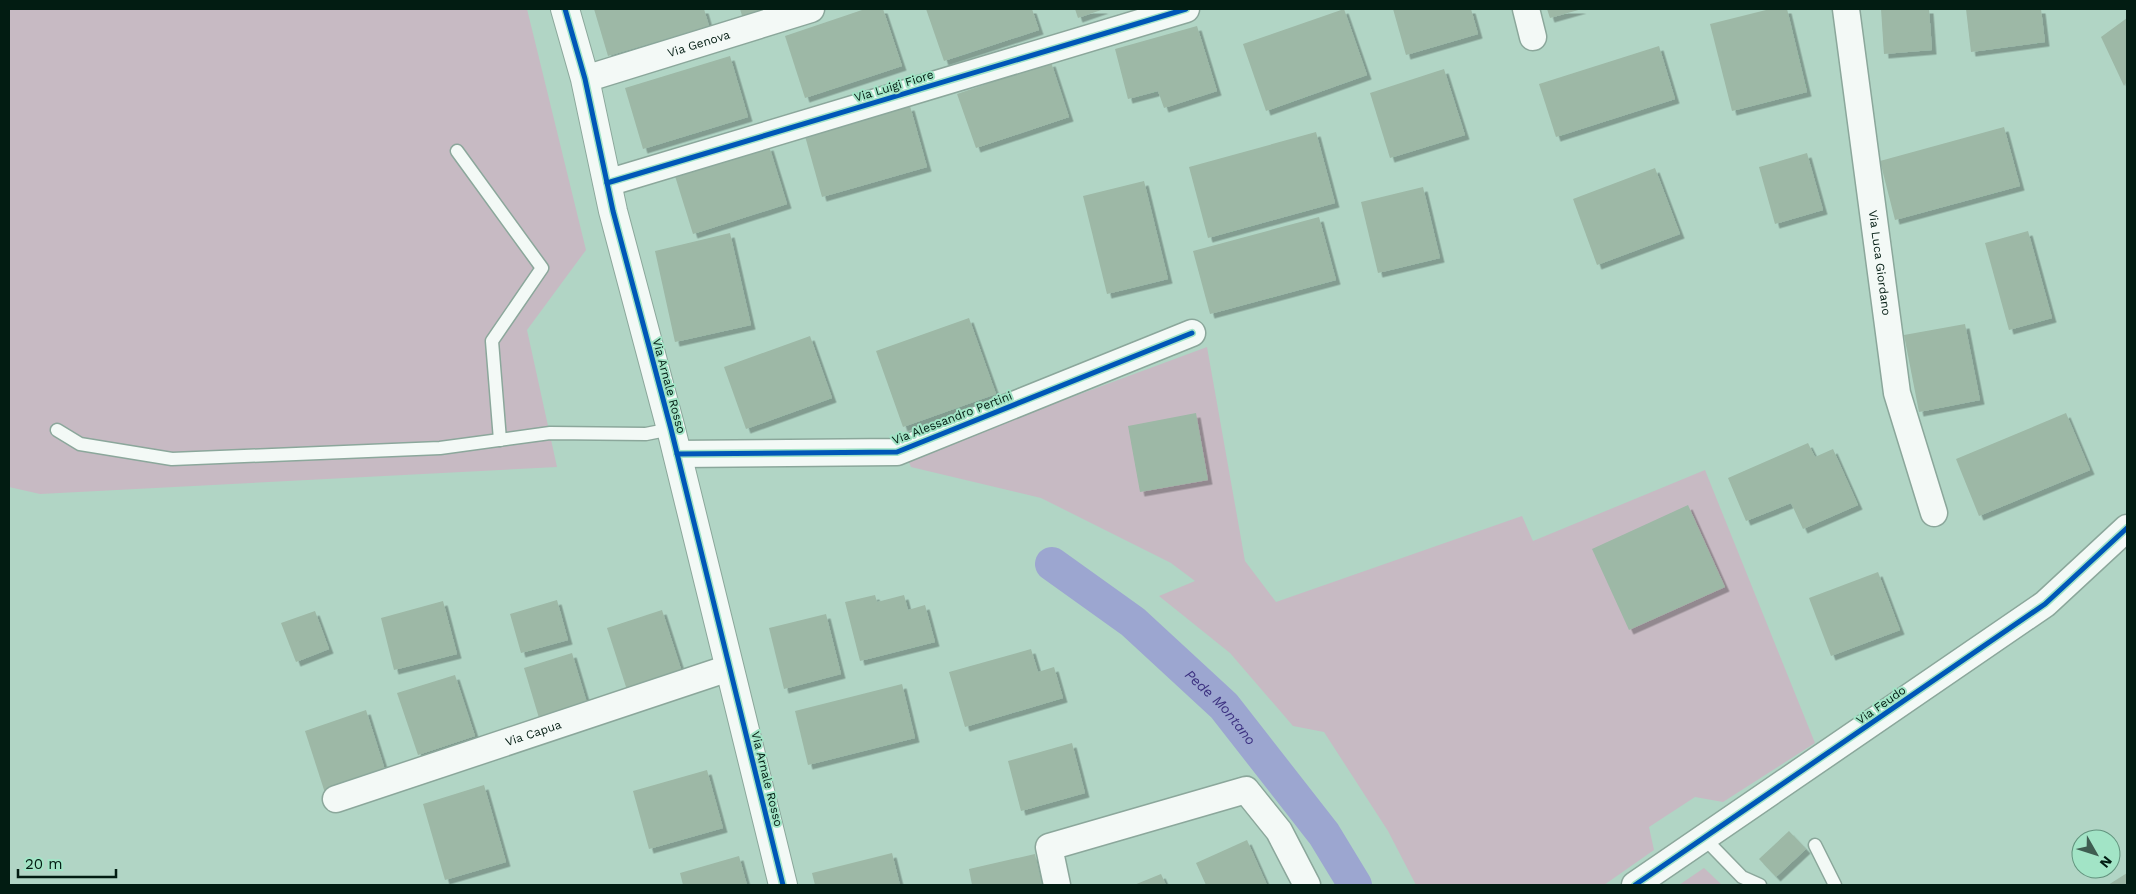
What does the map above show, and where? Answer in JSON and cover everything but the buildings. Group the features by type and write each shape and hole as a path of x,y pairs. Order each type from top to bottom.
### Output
{"street":[{"name":"Via Arnale Rosso","path":"565,9 585,79 607,183 704,563 783,885"},
{"name":"Via Genova","path":"585,79 811,9"},
{"name":"Via Luigi Fiore","path":"607,183 1186,9"},
{"path":"1526,9 1533,37"},
{"name":"Via Luca Giordano","path":"1846,9 1897,393 1934,513"},
{"name":"Via Alessandro Pertini","path":"676,452 897,452 1192,333"},
{"name":"Via Feudo","path":"1635,885 2044,604 2127,528"},
{"name":"Via Capua","path":"336,799 729,668"},
{"path":"1057,885 1049,847 1246,790 1279,831 1307,885"}],"lane":[{"path":"457,150 542,268 492,341 500,440"},
{"path":"57,430 80,444 172,459 440,448 550,432 646,434 676,452"},
{"path":"1704,838 1742,877 1760,885"},
{"path":"1815,845 1835,885"}],"shaded area":[{"path":"9,9 527,9 586,250 527,330 557,467 40,494 9,487"},
{"path":"1207,347 1245,561 1276,602 1522,516 1533,541 1705,470 1815,743 1723,802 1695,797 1649,827 1654,850 1604,885 1416,885 1388,831 1324,732 1293,726 1230,653 1159,596 1195,581 1171,563 1041,498 911,467 907,458"},
{"path":"1704,868 1722,885 1679,885"}],"waterway":[{"name":"Pede Montano","path":"1052,564 1133,622 1224,706 1324,834 1355,885"}],"cycle path":[{"path":"565,9 585,79 613,211 671,429 783,885"},
{"path":"607,183 1186,9"},
{"path":"677,454 897,452 1192,333"},
{"path":"1635,885 2045,604 2127,528"}]}
